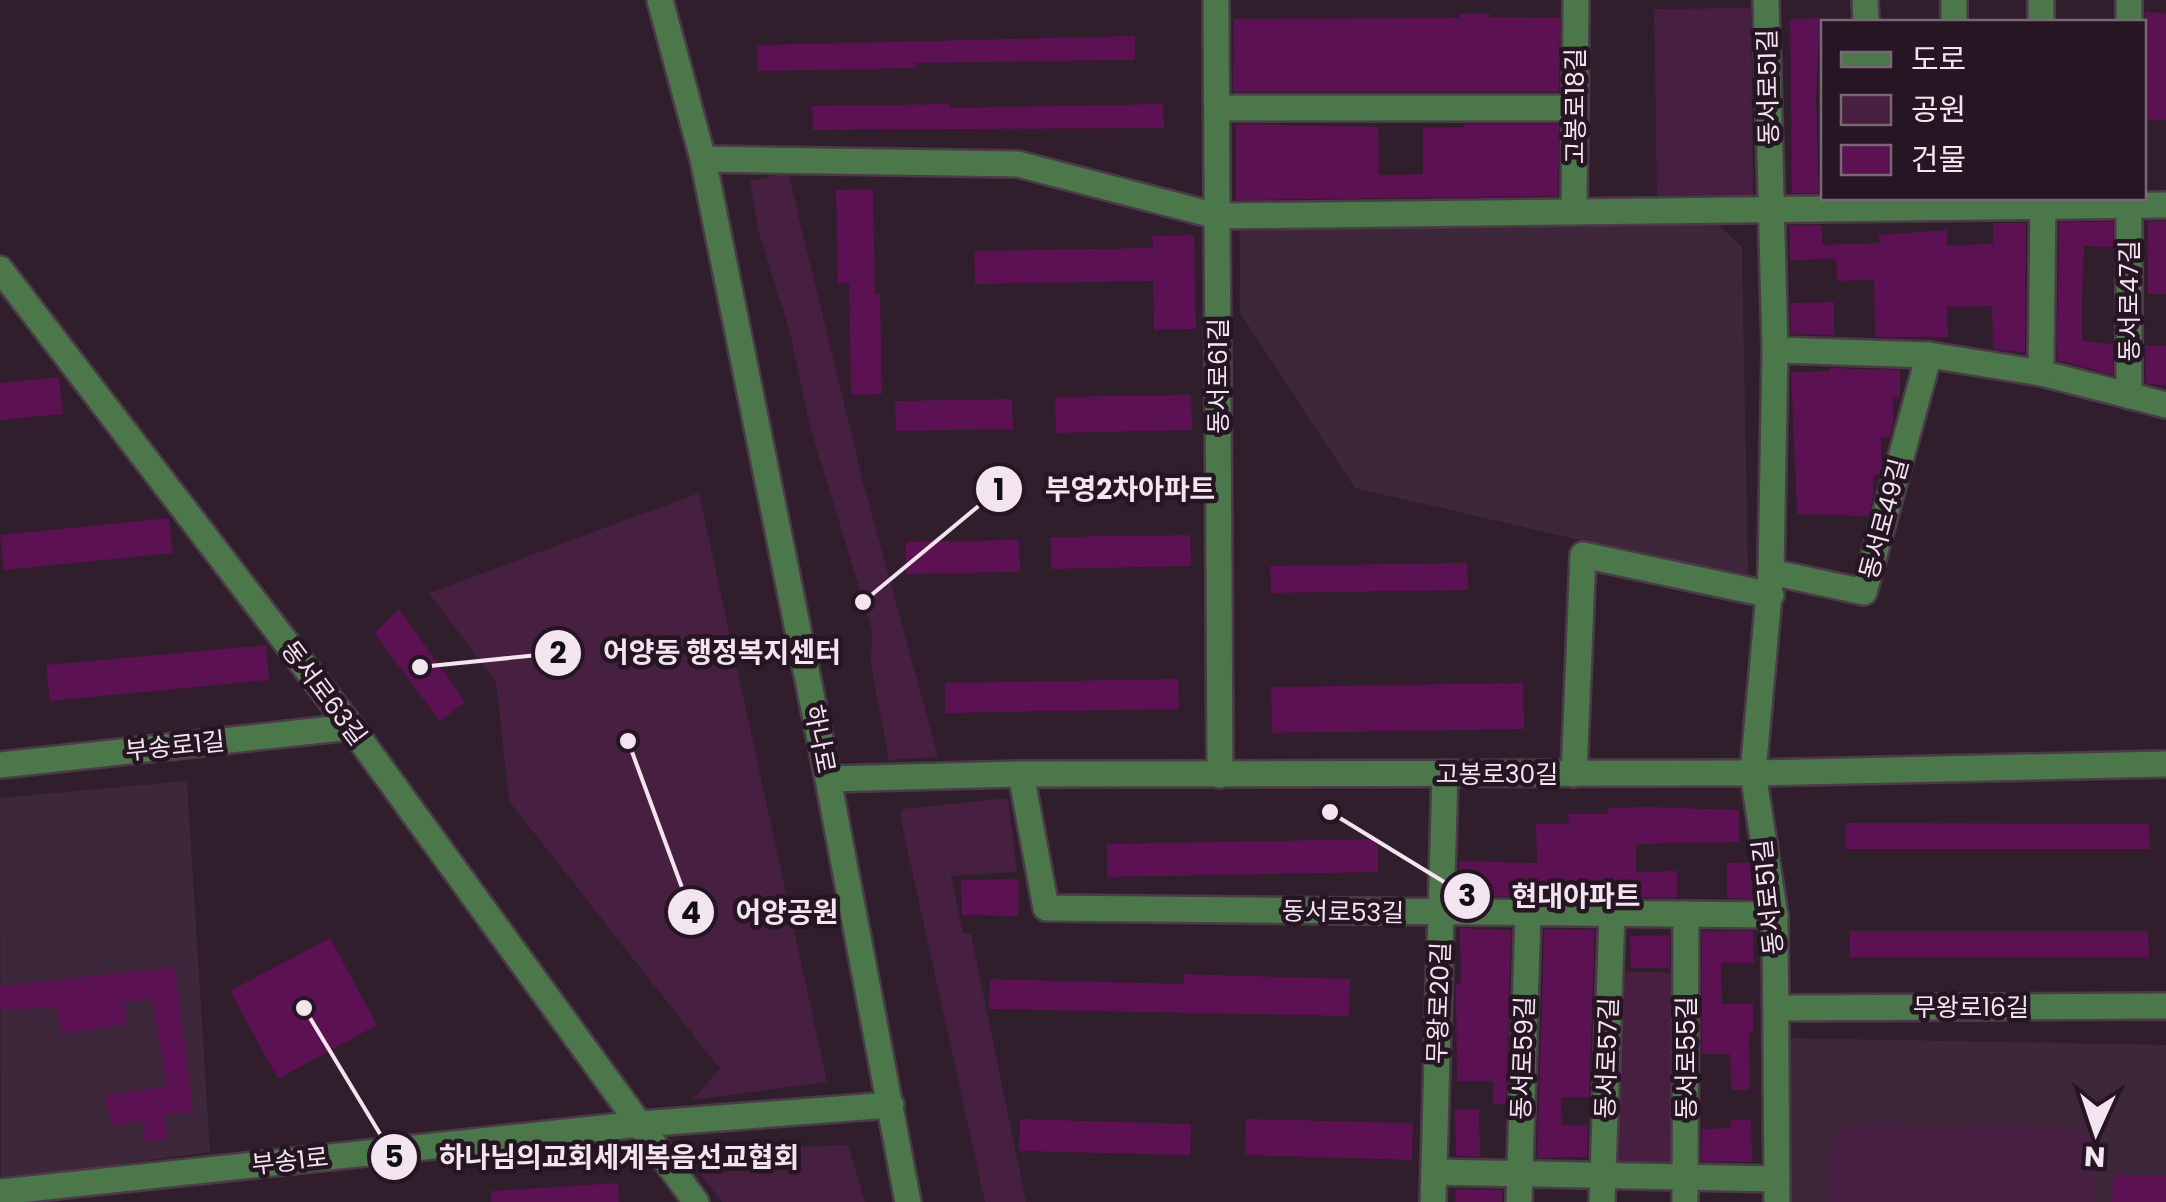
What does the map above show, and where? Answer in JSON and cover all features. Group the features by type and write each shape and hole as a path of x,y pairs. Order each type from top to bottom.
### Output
{"street":[{"name":"하나로","path":"660,0 703,159 828,779 908,1202"},
{"name":"동서로61길","path":"1216,0 1220,775"},
{"name":"고봉로18길","path":"1574,212 1576,0"},
{"name":"동서로51길","path":"1766,0 1775,350 1771,584 1752,773 1775,914 1777,1191"},
{"path":"1217,108 1575,108"},
{"path":"703,159 1018,164 1217,216 1770,210"},
{"name":"동서로47길","path":"2129,201 2129,396"},
{"path":"2042,373 2044,202"},
{"name":"동서로47길","path":"1770,210 1867,203 2166,204"},
{"name":"동서로63길","path":"0,269 351,727 640,1124"},
{"path":"1775,350 1930,354 2042,373 2166,405"},
{"name":"동서로49길","path":"1771,584 1864,592 1930,354"},
{"path":"1574,774 1582,555 1771,584"},
{"name":"부송로1길","path":"0,765 351,727"},
{"name":"고봉로30길","path":"828,779 1021,774 1752,773 2166,764"},
{"name":"동서로53길","path":"1021,774 1046,908 1775,914"},
{"name":"무왕로20길","path":"1433,1202 1445,774"},
{"name":"동서로59길","path":"1519,1202 1528,914"},
{"name":"동서로57길","path":"1602,1202 1612,914"},
{"name":"동서로55길","path":"1686,914 1686,1190"},
{"name":"무왕로16길","path":"1776,1008 2166,1006"},
{"name":"부송1로","path":"0,1192 640,1124 892,1105"},
{"path":"640,1124 696,1202"},
{"path":"1434,1172 1602,1176 1686,1190 1777,1191"}],"shaded area":[{"path":"1713,220 1742,247 1748,579 1355,488 1240,313 1240,231"},
{"path":"187,781 210,1152 1,1180 0,798"},
{"path":"1780,1038 2166,1045 2166,1202 1780,1202"}],"green space":[{"path":"1751,8 1753,195 1657,196 1654,9"},
{"path":"788,172 863,482 938,757 889,760 871,664 872,630 809,423 790,333 758,229 750,181"},
{"path":"699,493 827,1082 692,1100 720,1069 509,801 496,682 429,593"},
{"path":"1008,798 1017,872 951,876 963,933 971,934 1026,1202 985,1202 900,816 903,809"},
{"path":"1616,971 1681,973 1677,1165 1611,1164"},
{"path":"1844,1124 2067,1125 2096,1141 2095,1202 1828,1202 1828,1150"},
{"path":"848,1145 865,1202 722,1202 683,1151"}],"building":[{"path":"2145,12 2166,13 2166,120 2146,120"},
{"path":"1489,13 1490,17 1560,18 1559,92 1233,92 1234,19 1459,18 1459,14"},
{"path":"1820,18 1816,99 1819,193 1792,193 1790,19"},
{"path":"1135,36 1135,60 915,63 916,68 758,71 757,45"},
{"path":"949,104 949,108 1163,104 1164,128 813,130 812,106"},
{"path":"1236,124 1378,127 1379,175 1423,174 1423,128 1559,124 1558,196 1236,200"},
{"path":"873,189 882,394 851,395 849,283 838,283 836,190"},
{"path":"2148,221 2166,221 2166,294 2148,294"},
{"path":"2059,222 2113,222 2113,247 2084,246 2082,341 2113,344 2113,375 2057,360"},
{"path":"1993,223 2026,223 2025,353 1993,349 1992,306 1947,307 1948,337 1875,337 1874,280 1837,281 1836,259 1790,260 1789,226 1822,225 1822,245 1879,243 1879,235 1947,230 1947,245 1993,244"},
{"path":"1194,235 1196,329 1154,330 1153,281 975,284 974,251 1153,248 1152,236"},
{"path":"1834,302 1834,335 1791,334 1790,303"},
{"path":"2145,345 2166,346 2166,386 2146,383"},
{"path":"1830,368 1900,370 1900,397 1893,397 1890,437 1881,437 1882,466 1879,475 1873,475 1868,516 1797,514 1791,372"},
{"path":"59,377 63,414 0,420 0,383"},
{"path":"1191,395 1192,430 1056,433 1055,397"},
{"path":"1012,399 1013,429 896,431 895,401"},
{"path":"169,518 173,553 4,570 0,535"},
{"path":"1190,535 1191,566 1051,569 1051,537"},
{"path":"1019,540 1020,572 906,574 906,542"},
{"path":"1467,563 1468,590 1271,593 1270,566"},
{"path":"399,609 465,702 440,721 374,633"},
{"path":"266,645 269,680 50,701 46,665"},
{"path":"1178,679 1179,709 945,713 945,683"},
{"path":"1523,683 1524,729 1272,733 1271,687"},
{"path":"1608,808 1739,810 1739,842 1636,844 1636,872 1677,871 1677,898 1460,896 1459,861 1537,863 1536,824 1569,824 1568,814 1608,814"},
{"path":"1845,823 2149,824 2150,849 1846,849"},
{"path":"1378,839 1378,872 1107,877 1107,844"},
{"path":"1750,862 1753,899 1727,898 1727,863"},
{"path":"1019,879 1018,916 962,915 961,880"},
{"path":"1460,928 1511,930 1506,1104 1493,1104 1493,1081 1457,1082"},
{"path":"1544,929 1595,930 1589,1097 1561,1098 1562,1125 1588,1125 1587,1157 1537,1158"},
{"path":"1702,931 1753,931 1754,963 1721,963 1722,1004 1753,1004 1750,1090 1731,1090 1730,1054 1702,1054"},
{"path":"1850,931 2148,931 2149,957 1850,957"},
{"path":"1670,935 1670,968 1631,968 1630,936"},
{"path":"330,938 377,1025 278,1079 230,991"},
{"path":"175,967 193,1112 163,1114 168,1139 146,1142 143,1121 112,1125 105,1096 167,1086 152,999 124,1002 126,1024 62,1034 57,1008 0,1009 0,986"},
{"path":"1184,974 1350,979 1349,1016 989,1009 990,979 1184,984"},
{"path":"1479,1109 1480,1157 1456,1156 1455,1110"},
{"path":"1020,1119 1191,1124 1190,1155 1019,1151"},
{"path":"1246,1119 1413,1123 1412,1160 1245,1155"},
{"path":"1730,1120 1751,1120 1752,1162 1701,1161 1702,1129 1731,1128"},
{"path":"2113,1175 2166,1175 2166,1202 2112,1202"},
{"path":"618,1183 619,1202 491,1202 491,1191"},
{"path":"1456,1189 1502,1190 1502,1202 1455,1202"}],"place":[{"name":"부영2차아파트","path":"863,602"},
{"name":"어양동 행정복지센터","path":"420,667"},
{"name":"어양공원","path":"628,741"},
{"name":"현대아파트","path":"1330,812"},
{"name":"하나님의교회세계복음선교협회","path":"304,1008"}]}
